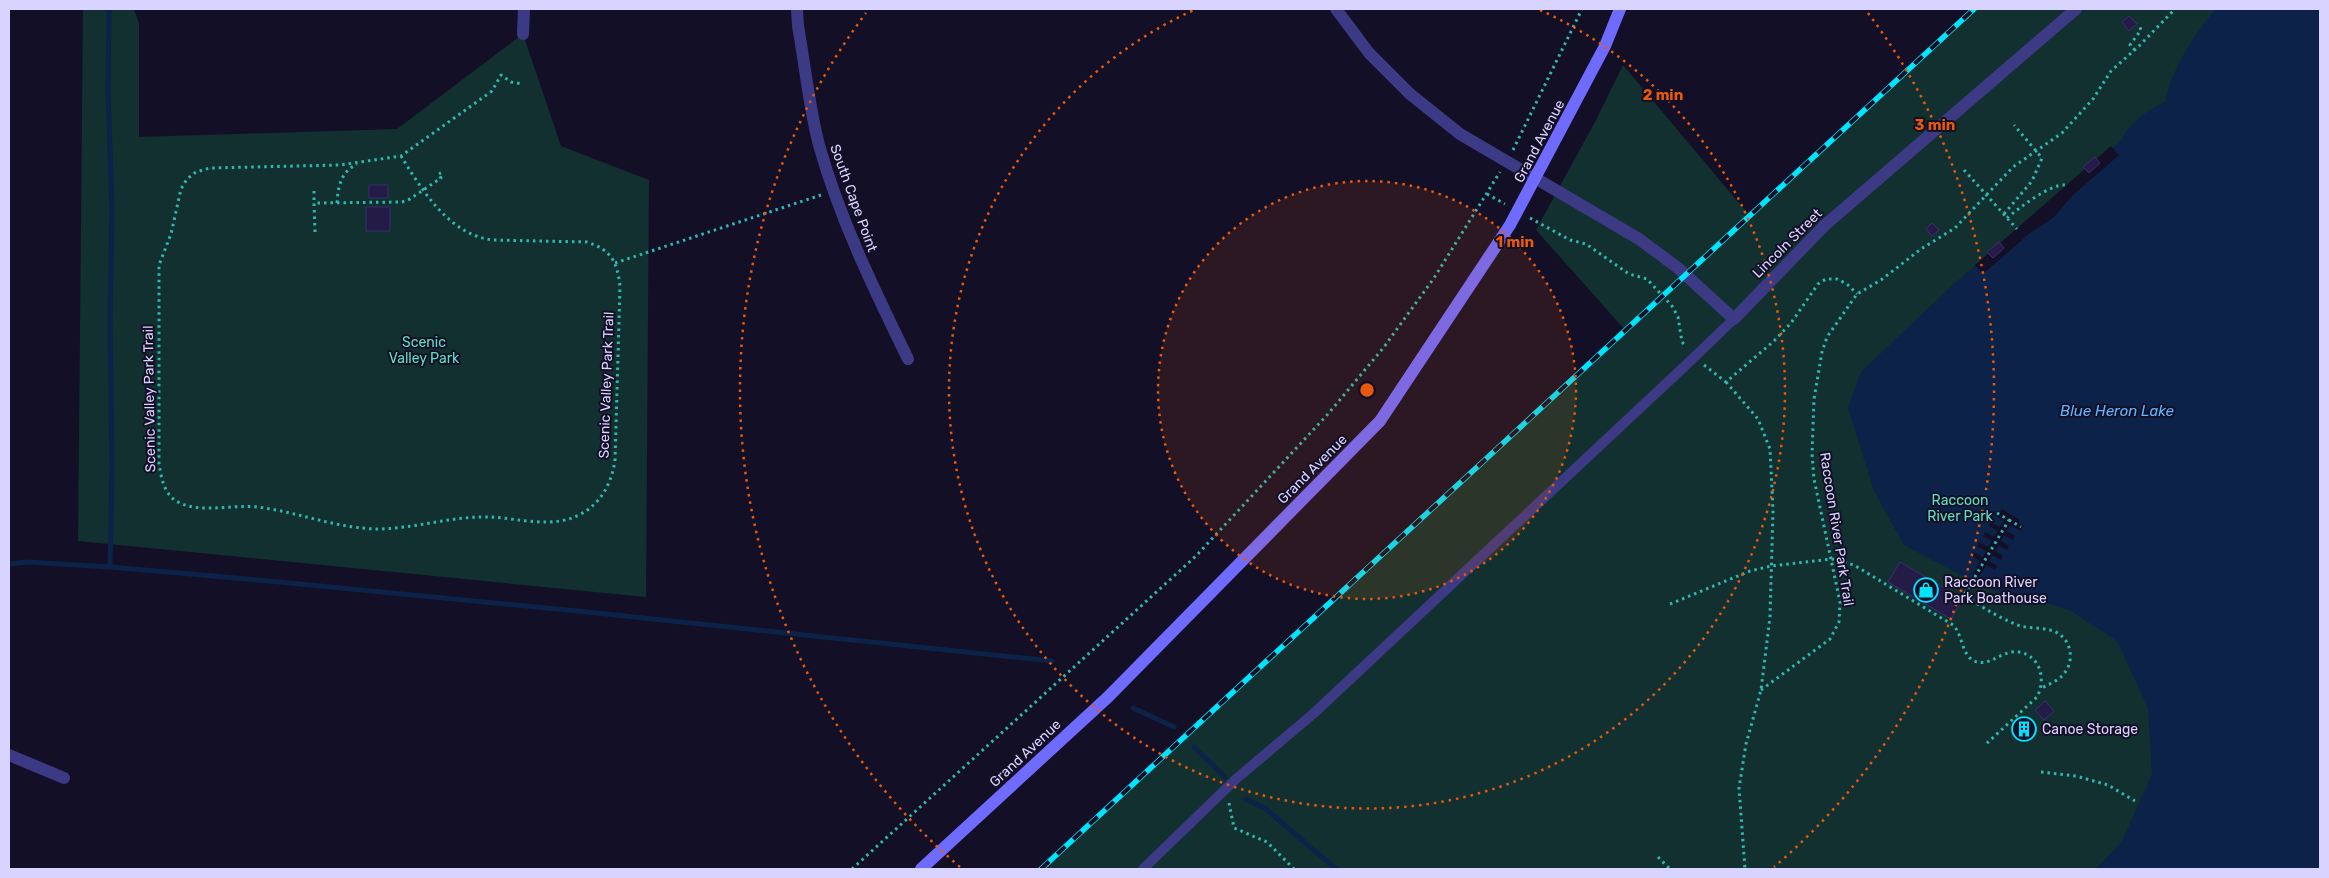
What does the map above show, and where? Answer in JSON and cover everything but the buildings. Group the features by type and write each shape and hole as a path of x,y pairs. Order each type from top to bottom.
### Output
{"main road":[{"name":"Grand Avenue","path":"921,869 1108,697 1380,421 1497,246 1537,178 1605,46 1620,9"}],"street":[{"path":"524,9 524,34"},
{"name":"South Cape Point","path":"797,9 798,26 819,143 833,191 861,261 908,359"},
{"path":"1336,9 1369,53 1410,94 1460,134 1639,238 1678,268 1734,318"},
{"name":"Lincoln Street","path":"2048,32 2068,9"},
{"name":"Lincoln Street","path":"1734,318 1825,225 2076,9"},
{"path":"9,755 64,778"}],"lane":[{"path":"1143,869 1226,789 1313,714 1734,318"}],"path":[{"path":"1517,144 1582,9"},
{"name":"Raccoon River Park Trail","path":"1761,690 1818,650 1830,639 1839,622 1840,602 1819,506 1812,454 1814,399 1822,352 1828,336 1857,294 1881,280 1921,249 1955,228 2013,168 2062,133 2093,99 2111,71 2135,50 2175,9"},
{"path":"2135,50 2130,44 2141,30 2139,25"},
{"name":"Scenic Valley Park Trail","path":"522,84 511,82 502,75 492,91 401,156 359,163 304,167 210,168 196,172 187,179 181,189 170,234 161,255 158,290 159,463 166,490 177,502 200,508 256,507 330,524 380,528 468,517 544,522 561,521 578,516 592,507 606,491 612,477 615,461 620,286 615,263"},
{"path":"2004,214 2020,198 2036,175 2042,158 2014,125"},
{"path":"401,156 423,191 462,230 481,238 587,242 601,247 615,263 833,191"},
{"path":"337,203 341,179 349,168 359,163"},
{"path":"1964,170 2017,229"},
{"path":"314,203 402,202 423,191 441,178 438,174 441,173"},
{"path":"852,869 1202,549 1328,414 1384,347 1434,278 1496,178"},
{"path":"2007,218 2035,198 2052,189 2065,186"},
{"path":"314,191 315,232"},
{"path":"1486,194 1495,199"},
{"path":"1726,382 1758,420 1770,449 1773,510 1770,617 1761,690 1741,766 1740,788 1745,869"},
{"path":"1997,514 2020,527"},
{"path":"1985,745 2029,706 2042,688 2061,678 2066,671 2070,658 2070,645 2062,636 2051,630 2016,625 1964,595 2008,520"},
{"path":"1670,604 1742,574 1771,566 1832,559 1854,565 1953,625 1960,632 1967,654 1974,660 1981,662 2008,652 2028,655 2040,671 2042,688"},
{"path":"2040,772 2076,776 2108,786 2135,801"},
{"path":"1226,789 1234,828 1267,842 1294,869"},
{"path":"1658,856 1670,869"}],"green space":[{"name":"Scenic Valley Park","path":"83,9 134,9 139,24 139,137 397,129 523,34 561,146 649,180 646,597 78,541"},
{"name":"Raccoon River Park","path":"1974,9 2320,9 2320,869 1041,869 1625,330 1536,230 1596,120 1623,65 1749,215"}],"water":[{"name":"Blue Heron Lake","path":"2216,9 2320,9 2320,869 2096,869 2122,841 2152,774 2148,708 2117,641 2071,611 2050,604 2009,596 1978,584 1904,545 1874,491 1848,408 1861,372 1957,281 2119,143 2138,119 2165,102 2173,76 2185,52 2199,30"}],"pier":[{"path":"2111,146 2119,155 2072,196 2053,218 2030,233 1983,274 1975,265"},
{"path":"2002,509 2020,520 2019,523 2024,526 2021,531 2010,525 2006,531 2015,536 2013,540 2004,535 2001,541 2009,546 2007,550 1999,545 1995,551 2003,556 2001,560 1992,555 1989,561 1997,566 1995,570 1987,565 1974,584 1969,582 1980,561 1971,555 1973,552 1983,557 1986,551 1977,546 1979,542 1988,547 1992,541 1983,536 1985,532 1994,537 1998,531 1989,526 1991,522 2000,527 2004,521 1994,515"}],"waterway":[{"path":"109,9 108,93 112,209 110,567"},
{"path":"9,564 28,562 110,567 269,581 1052,661"},
{"path":"1133,708 1174,727"},
{"path":"1194,747 1225,777"},
{"path":"1246,799 1266,809 1336,869"}],"railway":[{"path":"1041,869 1974,9"}],"place":[{"name":"Raccoon River Park Boathouse","path":"1926,590"},
{"name":"Canoe Storage","path":"2024,729"}]}
